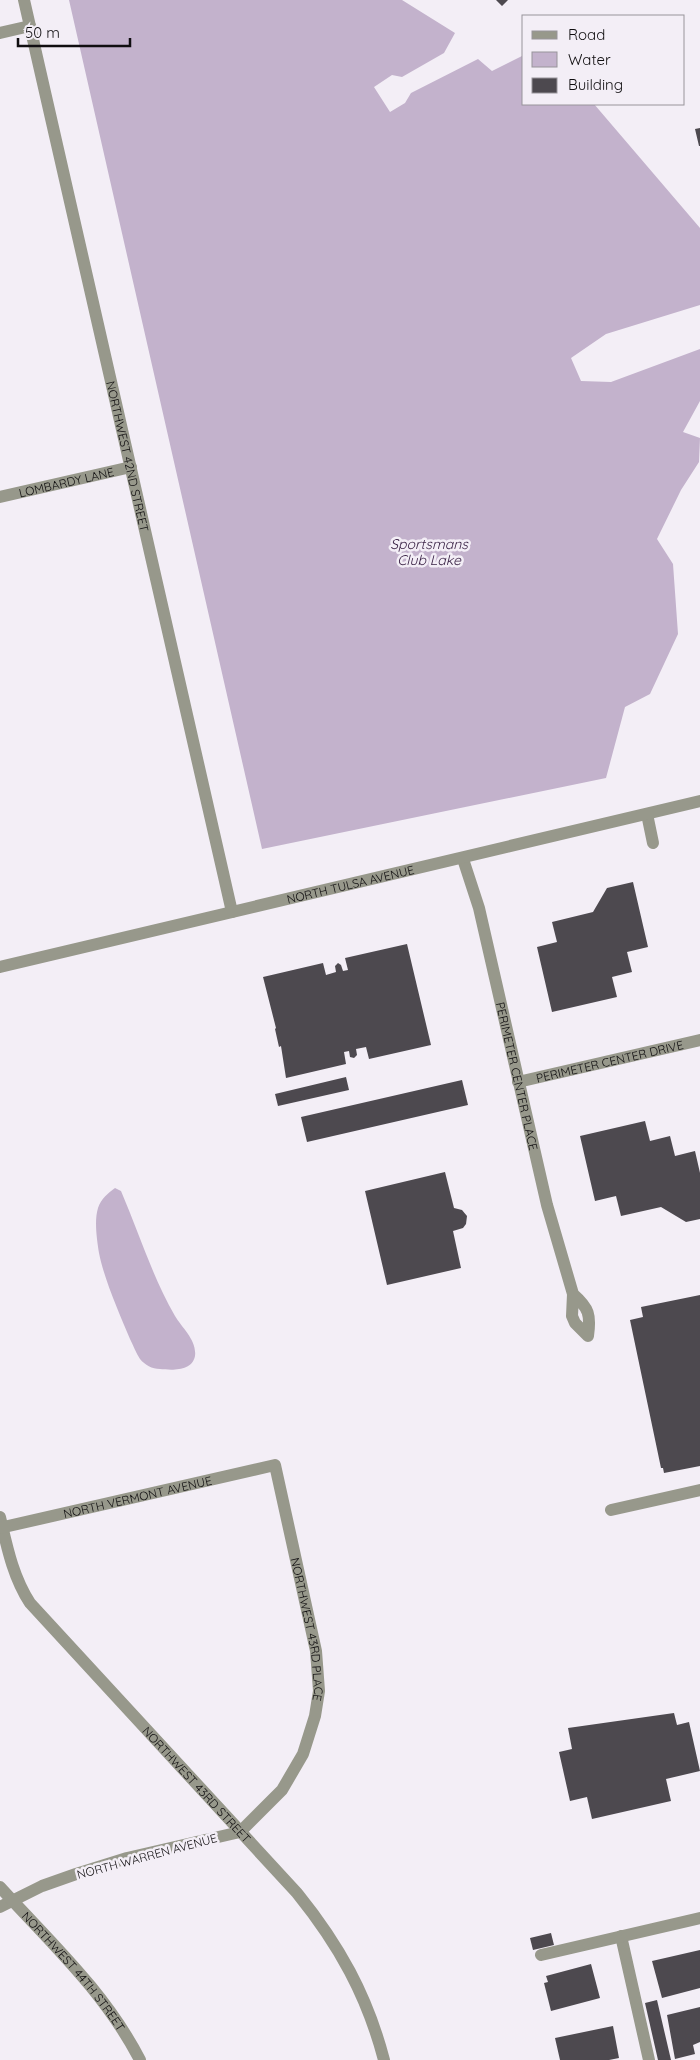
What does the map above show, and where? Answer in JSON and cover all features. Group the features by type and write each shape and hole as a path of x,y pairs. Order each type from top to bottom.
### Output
{"street":[{"name":"NORTHWEST 42ND STREET","path":"24,0 232,912"},
{"path":"0,33 30,26"},
{"name":"LOMBARDY LANE","path":"0,497 131,467"},
{"name":"NORTH TULSA AVENUE","path":"0,967 463,859 700,801"},
{"path":"647,814 653,844"},
{"name":"PERIMETER CENTER PLACE","path":"463,859 479,908 547,1206 573,1294"},
{"name":"PERIMETER CENTER DRIVE","path":"518,1082 700,1040"},
{"name":"NORTH VERMONT AVENUE","path":"1,1525 275,1465"},
{"name":"NORTHWEST 43RD PLACE","path":"240,1832 282,1790 295,1770 316,1716 319,1692 316,1651 275,1465"},
{"path":"611,1510 700,1490"},
{"name":"NORTHWEST 43RD STREET","path":"1,1525 17,1580 30,1603 297,1893 335,1943 363,1998 384,2060"},
{"name":"NORTH WARREN AVENUE","path":"0,1907 42,1886 101,1866 240,1832"},
{"name":"NORTHWEST 44TH STREET","path":"0,1887 84,1976 105,2002 130,2040 140,2060"},
{"path":"540,1955 700,1918"},
{"path":"621,1936 649,2060"}],"water":[{"name":"Sportsmans Club Lake","path":"69,0 402,0 455,33 444,53 402,77 392,75 374,87 390,112 405,103 411,93 478,59 492,71 522,56 522,105 595,105 700,228 700,305 606,334 571,358 581,381 611,382 700,349 700,401 683,432 700,438 699,462 681,490 657,539 673,564 678,634 650,694 625,707 606,778 262,849"},
{"path":"115,1188 121,1191 167,1301 194,1345 195,1356 190,1365 186,1367 175,1370 157,1369 142,1361 130,1339 113,1297 99,1253 96,1225 99,1205 105,1196"}],"building":[{"path":"496,0 508,0 502,6"},
{"path":"700,128 700,146 699,146 695,129"},
{"path":"633,882 648,947 627,952 632,972 612,977 617,997 552,1012 537,947 557,942 552,922 593,912 607,888"},
{"path":"407,944 431,1045 369,1059 366,1047 356,1049 357,1055 354,1058 350,1057 349,1051 344,1052 346,1064 286,1078 281,1046 279,1047 263,977 323,963 326,975 336,972 335,966 338,963 343,971 348,970 345,958"},
{"path":"346,1077 349,1090 278,1106 275,1094"},
{"path":"462,1080 468,1105 307,1142 301,1117"},
{"path":"645,1121 650,1141 670,1136 675,1156 695,1151 700,1173 700,1219 686,1222 661,1207 621,1216 616,1196 595,1201 580,1136"},
{"path":"445,1172 454,1208 462,1210 467,1216 466,1224 463,1228 453,1231 461,1268 387,1285 365,1191"},
{"path":"700,1295 700,1466 664,1473 663,1468 661,1468 630,1320 643,1317 641,1307"},
{"path":"674,1713 677,1725 689,1722 700,1771 666,1779 671,1801 592,1819 587,1797 570,1801 559,1752 572,1749 568,1728"},
{"path":"551,1933 554,1945 533,1950 530,1938"},
{"path":"700,1950 700,1988 662,1998 652,1961"},
{"path":"591,1964 600,1998 551,2011 544,1983 548,1982 546,1976"},
{"path":"657,2000 671,2060 658,2060 645,2003"},
{"path":"700,2007 700,2042 693,2045 695,2054 675,2059 667,2015"},
{"path":"613,2026 619,2058 609,2060 560,2060 555,2038"}]}
